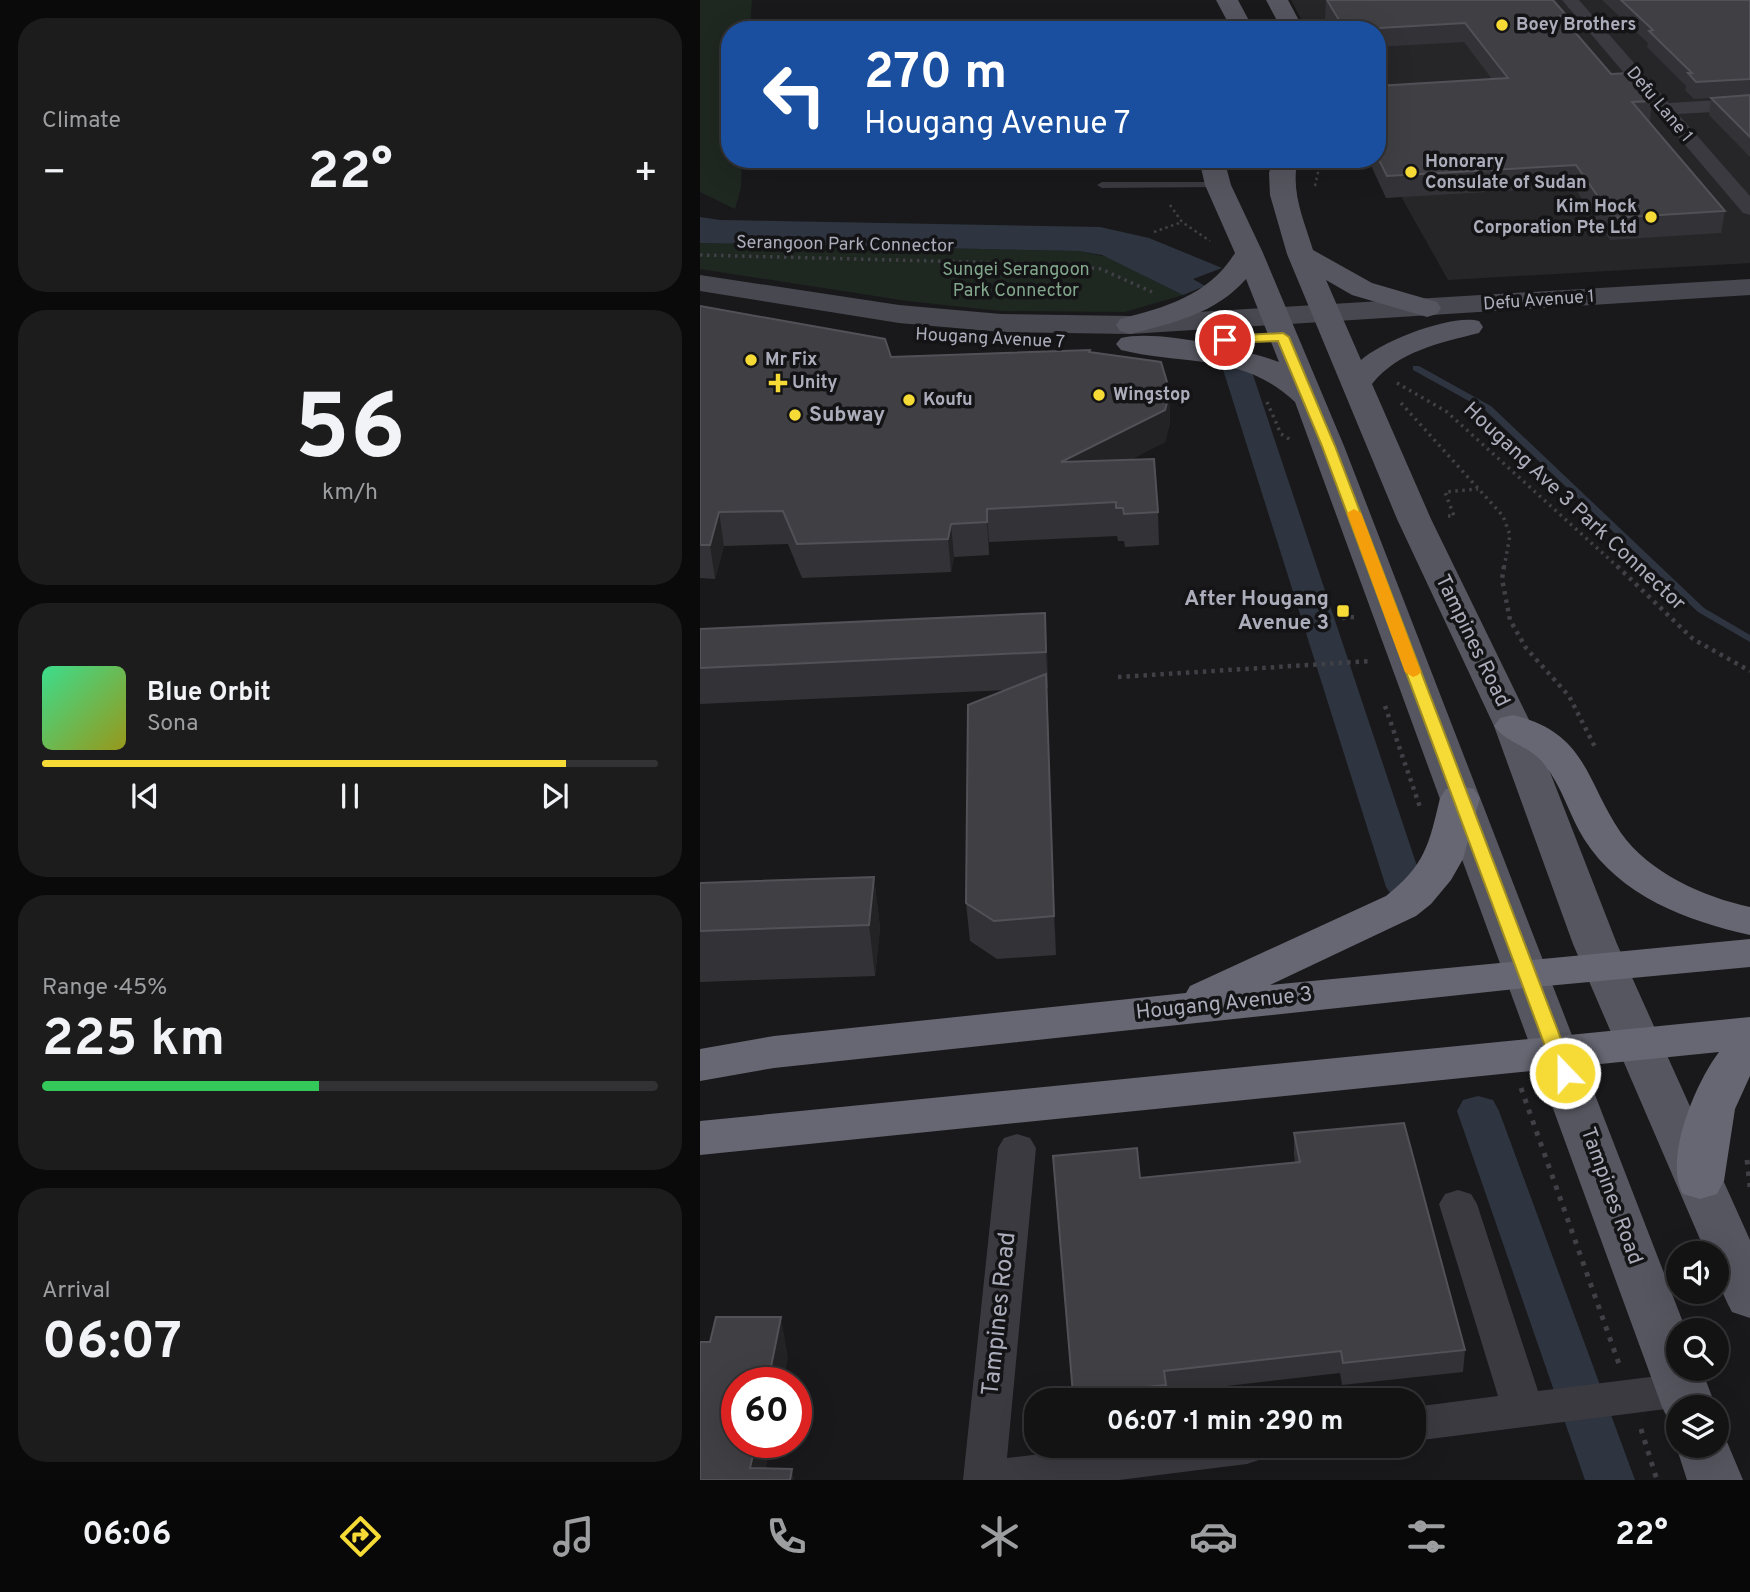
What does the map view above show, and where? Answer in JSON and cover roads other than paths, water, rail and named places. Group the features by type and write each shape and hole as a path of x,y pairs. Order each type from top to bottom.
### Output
{"highway":[{"path":"1513,726 1546,744 1561,761 1604,839 1633,867 1676,898 1750,921"},
{"path":"1179,1009 1401,906 1426,887 1442,862 1460,798"},
{"name":"Hougang Avenue 3","path":"700,1065 774,1052 1525,973 1750,953"},
{"path":"700,1138 1537,1065 1641,1044 1750,1033"},
{"path":"1700,1181 1707,1126 1716,1097 1732,1063 1750,1048"}],"main road":[{"path":"1227,0 1238,21"},
{"path":"1277,0 1288,21"},
{"name":"Tampines Road","path":"1283,168 1283,195 1301,254 1414,519 1513,726 1604,965 1641,1044 1750,1298"},
{"name":"Tampines Road","path":"1215,172 1328,446 1525,973 1537,1065 1685,1395"},
{"path":"1131,335 1206,301 1239,272 1249,253"},
{"path":"1301,254 1362,289 1427,308"},
{"name":"Hougang Avenue 7","path":"700,283 899,314 1131,335"},
{"name":"Defu Avenue 1","path":"1333,324 1427,308 1750,287"},
{"name":"Hougang Avenue 7","path":"700,303 886,333 993,342 1279,327"},
{"name":"Defu Avenue 1","path":"1333,324 1468,327 1750,307"},
{"path":"1279,327 1333,324"},
{"path":"1357,383 1367,367 1400,347 1468,327"},
{"path":"1131,335 1250,363 1282,376 1309,398"},
{"path":"1707,1458 1715,1480"}],"street":[{"name":"Defu Lane 1","path":"1570,0 1750,209"},
{"path":"1663,110 1750,104"},
{"path":"1726,184 1750,182"},
{"name":"Tampines Road","path":"1017,1149 984,1480 1154,1458"},
{"path":"1458,1205 1530,1409"},
{"name":"Tampines Road","path":"1426,1422 1620,1397 1666,1398"}],"lane":[{"path":"1102,185 1160,185 1215,172"}],"waterway":[{"path":"1235,363 1405,887"},
{"path":"1416,368 1488,408 1701,610 1750,639"},
{"path":"1478,1111 1610,1480"}],"place":[{"name":"Boey Brothers","path":"1502,25"},
{"name":"Honorary Consulate of Sudan","path":"1411,172"},
{"name":"Kim Hock Corporation Pte Ltd","path":"1651,217"},
{"name":"Mr Fix","path":"751,360"},
{"name":"Unity","path":"778,383"},
{"name":"Wingstop","path":"1099,395"},
{"name":"Koufu","path":"909,400"},
{"name":"Subway","path":"795,415"},
{"name":"After Hougang Avenue 3","path":"1343,611"}],"park label":[{"name":"Sungei Serangoon Park Connector","path":"1016,280"}]}
